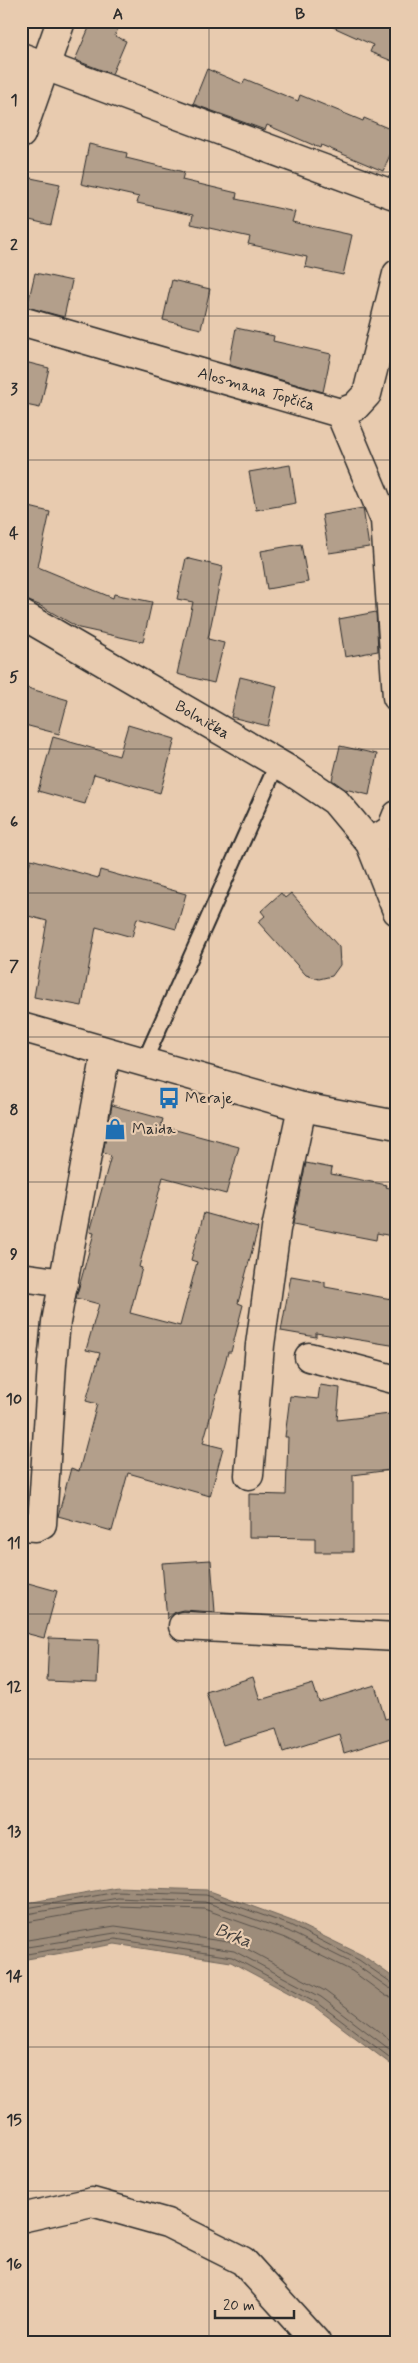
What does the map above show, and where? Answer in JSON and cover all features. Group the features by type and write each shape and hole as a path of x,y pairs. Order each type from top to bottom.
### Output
{"street":[{"path":"21,134 34,62 61,21"},
{"path":"34,62 397,196"},
{"path":"397,274 367,394 355,408 340,413 385,520 397,697"},
{"name":"Alosmana Topčića","path":"21,321 340,413"},
{"name":"Bolnička","path":"21,614 277,764 334,801 370,843 397,911"},
{"path":"370,843 391,830 397,815"},
{"path":"21,1027 106,1053 302,1107 397,1125"},
{"path":"21,1526 36,1527 42,1524 56,1322 106,1053"},
{"path":"249,1475 260,1346 276,1229 302,1107"},
{"path":"21,1276 64,1283"},
{"path":"309,1357 397,1380"},
{"path":"183,1626 397,1637"},
{"path":"21,2218 92,2202 167,2223 243,2261 316,2342"}],"lane":[{"path":"144,1062 277,764"}],"water":[{"name":"Brka","path":"117,1887 207,1890 292,1921 362,1955 397,1980 397,2069 315,2007 231,1962 115,1944 21,1960 21,1904"}],"building":[{"path":"92,21 121,21 115,36 126,41 112,74 75,60"},
{"path":"320,21 397,21 397,63 370,52 373,45"},
{"path":"207,69 243,84 245,79 298,101 300,95 363,121 364,118 397,132 397,139 383,171 321,145 320,148 267,125 265,130 193,104"},
{"path":"89,144 127,153 126,158 184,172 182,180 237,193 236,199 295,212 292,222 352,235 343,275 305,267 307,257 248,244 250,237 191,224 193,215 137,203 139,197 81,184"},
{"path":"21,176 60,184 51,225 21,218"},
{"path":"35,273 72,281 64,317 27,307"},
{"path":"172,280 210,289 201,329 163,320"},
{"path":"236,328 274,336 273,341 331,354 323,392 229,365"},
{"path":"21,361 49,368 40,408 21,404"},
{"path":"290,465 296,503 256,510 249,472"},
{"path":"21,505 50,512 38,567 113,598 114,594 152,602 143,642 79,628 39,605 21,598"},
{"path":"363,508 369,547 329,553 322,515"},
{"path":"301,544 308,582 267,589 261,551"},
{"path":"186,558 223,567 208,639 224,643 214,683 177,674 193,602 177,599"},
{"path":"376,612 378,651 345,657 339,619"},
{"path":"240,677 277,686 268,726 231,717"},
{"path":"21,686 68,700 59,734 21,724"},
{"path":"128,725 175,739 160,793 94,774 85,804 38,791 53,737 119,756"},
{"path":"340,746 377,754 369,795 345,789 332,780"},
{"path":"31,859 98,878 100,870 186,894 176,929 137,918 132,937 96,927 82,1006 34,997 47,921 21,914 21,894"},
{"path":"281,893 285,898 291,893 339,947 340,965 332,976 319,979 306,975 258,922 265,916 261,911"},
{"path":"112,1105 163,1119 161,1126 239,1147 226,1194 163,1177 139,1267 142,1268 130,1313 180,1326 197,1262 191,1260 204,1213 258,1228 238,1303 243,1305 231,1352 228,1352 203,1443 223,1448 210,1496 128,1473 112,1531 58,1516 71,1468 79,1471 97,1404 86,1401 100,1353 86,1350 99,1304 76,1298 94,1233 90,1232 111,1156 103,1153"},
{"path":"306,1163 332,1168 331,1174 387,1185 386,1187 397,1190 397,1237 377,1233 376,1240 293,1224"},
{"path":"291,1276 325,1282 325,1287 397,1300 397,1346 316,1333 316,1337 281,1331"},
{"path":"320,1385 340,1388 337,1420 390,1414 393,1444 397,1443 397,1469 353,1475 353,1552 315,1552 315,1538 249,1537 249,1494 286,1495 288,1437 285,1437 290,1396 318,1399"},
{"path":"211,1560 215,1612 183,1610 175,1612 167,1619 162,1563"},
{"path":"21,1581 57,1591 44,1638 21,1632"},
{"path":"49,1638 99,1640 97,1683 47,1681"},
{"path":"253,1677 260,1700 313,1684 319,1702 375,1685 385,1719 397,1716 397,1736 344,1753 339,1734 283,1752 276,1729 223,1745 206,1692"}],"place":[{"name":"Meraje","path":"169,1098"},
{"name":"Maida","path":"115,1129"}]}
